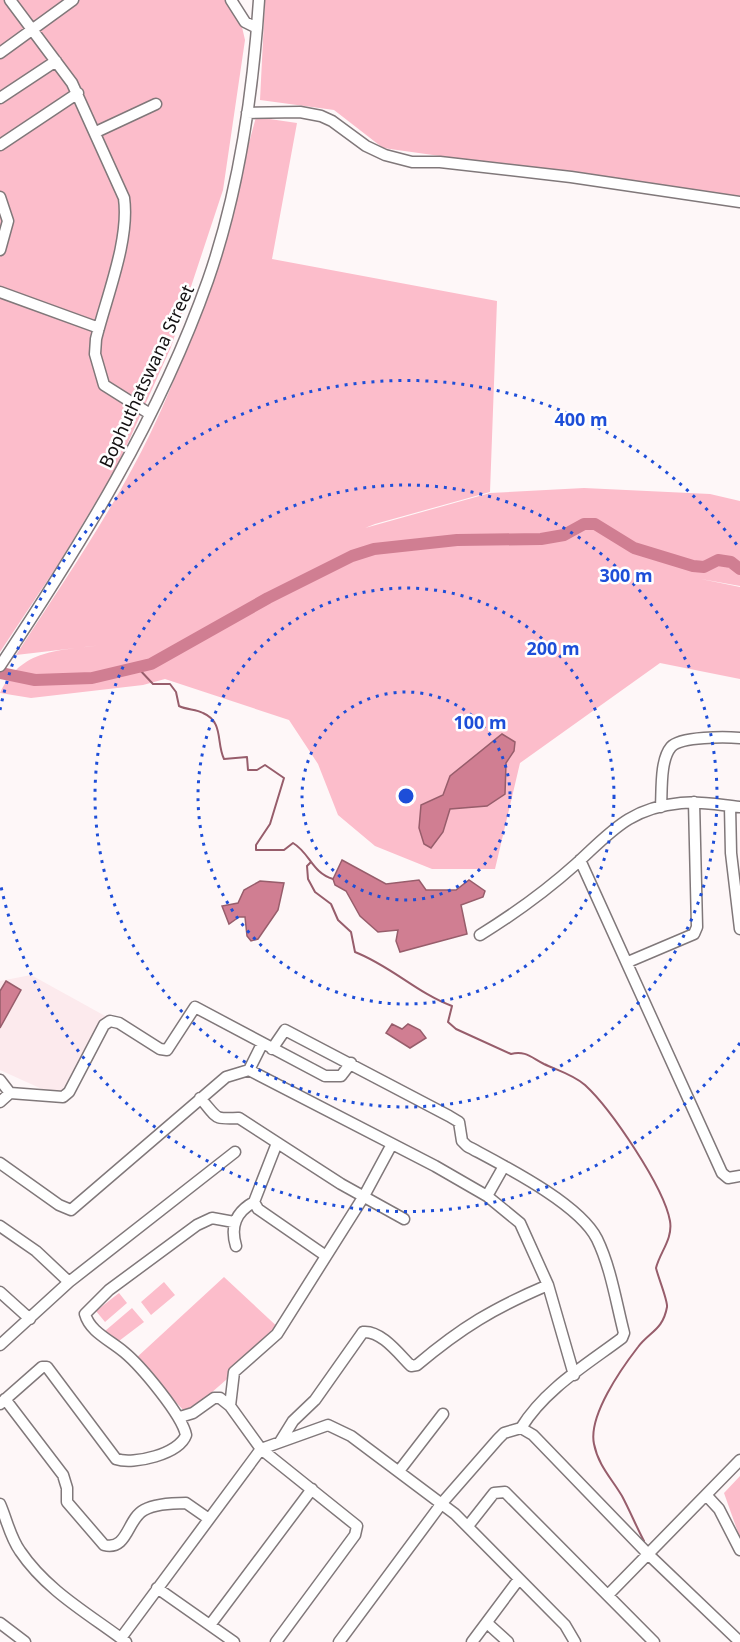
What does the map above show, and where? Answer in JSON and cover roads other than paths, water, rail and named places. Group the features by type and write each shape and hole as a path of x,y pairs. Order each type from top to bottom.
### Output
{"street":[{"path":"0,8 11,0 78,93 124,198 126,209 121,241 99,328 95,354 104,385 150,414"},
{"path":"0,53 34,31 73,0"},
{"path":"231,0 245,22 257,28"},
{"name":"Bophuthatswana Street","path":"0,666 109,494 150,414 189,328 208,279 227,212 247,112 259,0"},
{"path":"0,98 56,61"},
{"path":"0,145 78,93"},
{"path":"96,132 156,104"},
{"path":"247,112 300,112 321,117 332,121 366,146 412,162 440,162 571,177 740,202"},
{"path":"0,197 8,221 0,250"},
{"path":"0,292 99,328"},
{"path":"661,807 666,759 671,747 678,742 721,737 740,738"},
{"path":"628,962 694,934 697,927 694,802"},
{"path":"480,935 506,919 580,860 620,823 661,807 694,802 735,806 730,842 740,929"},
{"path":"580,860 722,1173 728,1178 740,1176"},
{"path":"0,1102 10,1093 63,1097 69,1092 104,1025 110,1021 119,1023 160,1049 167,1050 195,1007 326,1076 336,1078 344,1073 351,1063"},
{"path":"0,1163 59,1205 71,1210 226,1077 249,1070 267,1046 285,1030 459,1122 462,1140 466,1146 504,1166 567,1207 587,1224 597,1239 606,1262 624,1333 622,1338 550,1392 531,1412 521,1428 504,1433 442,1503 339,1642"},
{"path":"249,1070 392,1144 487,1197 520,1223 548,1284 574,1374"},
{"path":"0,1080 10,1093"},
{"path":"200,1098 219,1119 239,1118 404,1219"},
{"path":"236,1246 233,1236 234,1222 242,1208 254,1202 277,1143"},
{"path":"230,1406 234,1372 277,1334 364,1196 392,1144"},
{"path":"0,1345 69,1282 235,1152"},
{"path":"487,1197 504,1166"},
{"path":"254,1202 258,1209 326,1256"},
{"path":"209,1519 186,1503 158,1506 142,1510 118,1544 111,1547 104,1545 67,1502 67,1488 63,1475 3,1402 42,1367 47,1366 113,1457 120,1461 148,1457 177,1447 186,1435 180,1418 127,1354 88,1324 85,1314 109,1290 197,1225 212,1218 234,1222"},
{"path":"0,1226 36,1251 69,1282"},
{"path":"280,1442 293,1420 315,1400 363,1332 370,1331 378,1335 411,1365 417,1365 466,1326 500,1306 548,1284"},
{"path":"0,1292 30,1318"},
{"path":"180,1418 193,1413 214,1398 220,1398 230,1406 261,1449 355,1523 357,1530 276,1642"},
{"path":"399,1471 443,1414"},
{"path":"0,1504 5,1534 54,1589 123,1640 157,1588 261,1449 322,1426 332,1426 399,1471 468,1526 565,1625 575,1642"},
{"path":"521,1428 547,1449 648,1555 740,1642"},
{"path":"608,1595 740,1460"},
{"path":"210,1625 312,1489"},
{"path":"468,1526 494,1493 505,1492 654,1642"},
{"path":"707,1496 719,1509 740,1550"},
{"path":"472,1642 519,1579"},
{"path":"157,1588 234,1642"},
{"path":"0,1623 25,1642"},
{"path":"487,1623 508,1642"}],"waterway":[{"path":"0,673 35,680 92,678 151,664 268,598 352,556 374,549 457,540 541,539 564,535 584,524 595,524 634,548 693,566 704,567 718,560 731,562 740,569"},
{"path":"138,668 153,684 170,684 176,692 179,706 210,717 217,727 224,759 247,757 248,770 257,770 265,765 284,778 270,824 256,845 256,850 284,850 293,843 320,872 333,879"},
{"path":"311,862 307,866 308,879 315,892 331,904 338,920 351,932 355,952 439,1001 452,1006 448,1022 456,1029 511,1054 528,1055 581,1081 596,1096 622,1130 658,1189 670,1221 670,1234 656,1268 667,1304 665,1315 659,1326 638,1347 607,1393 593,1433 599,1459 622,1496 644,1541"}]}
